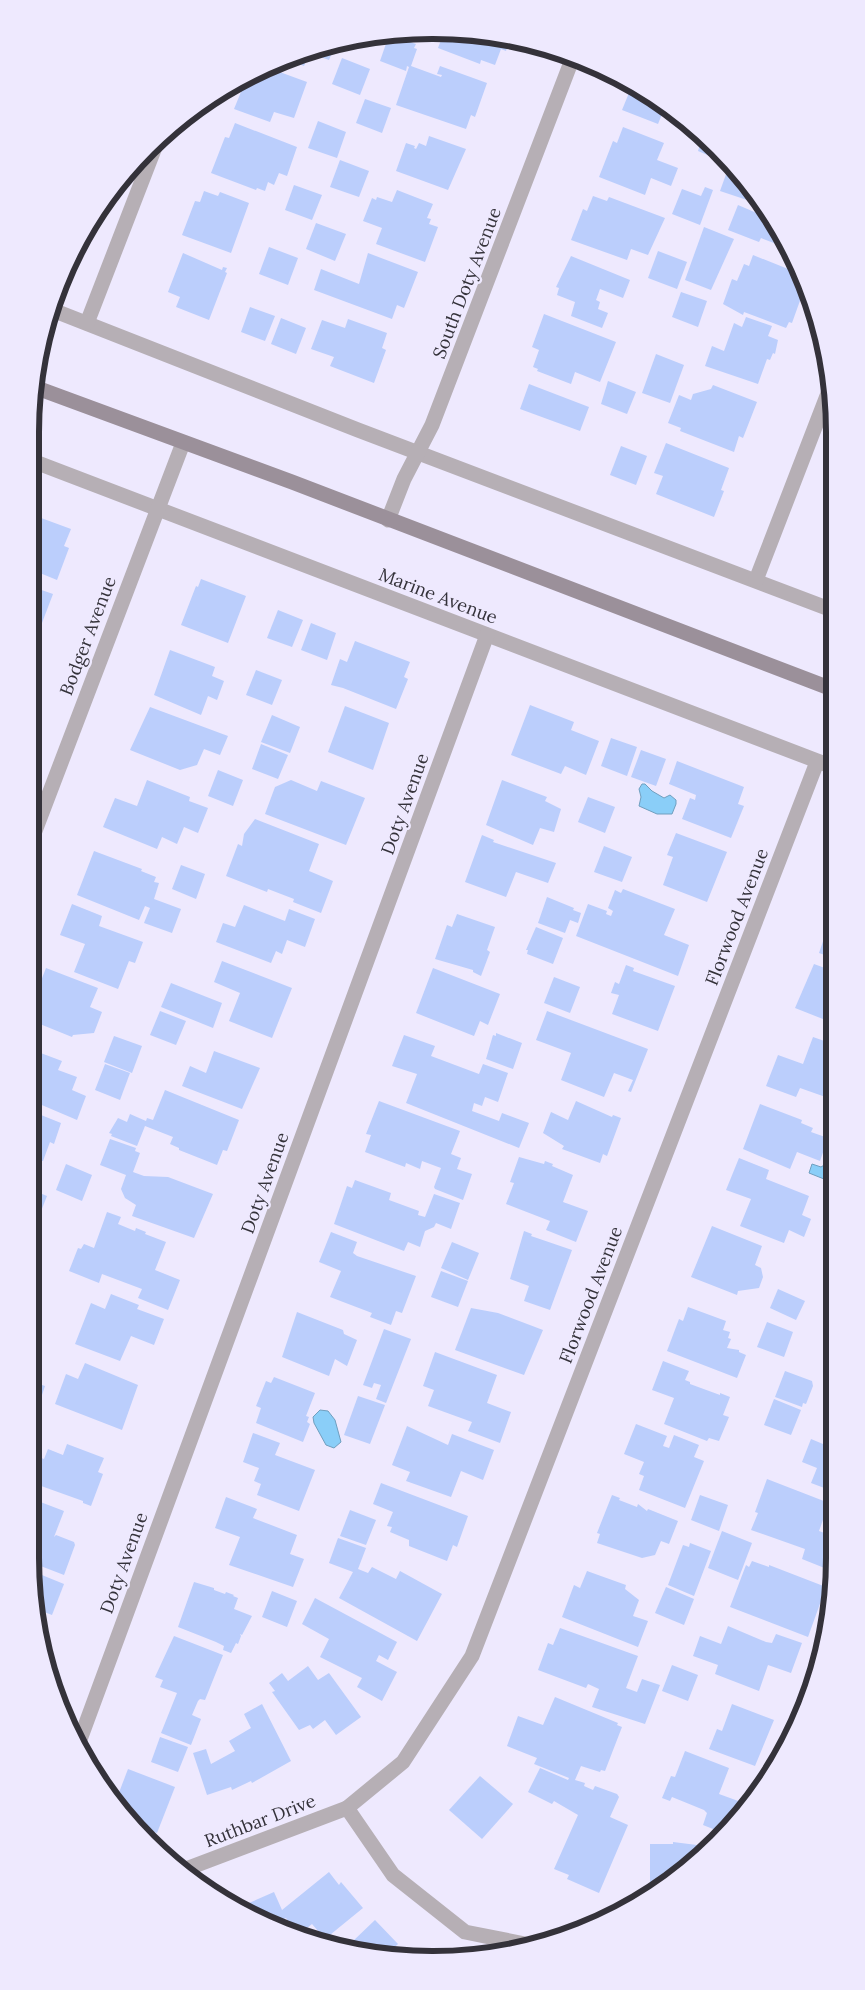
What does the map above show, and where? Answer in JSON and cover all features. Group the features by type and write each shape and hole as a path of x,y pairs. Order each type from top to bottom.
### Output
{"main road":[{"path":"41,390 826,688"}],"street":[{"name":"South Doty Avenue","path":"388,520 404,479 432,425 570,64"},
{"path":"88,323 151,157"},
{"path":"58,312 418,453 826,608"},
{"path":"756,580 825,402"},
{"name":"Bodger Avenue","path":"39,820 183,443"},
{"name":"Marine Avenue","path":"39,463 826,765"},
{"name":"Doty Avenue","path":"81,1736 487,635"},
{"name":"Florwood Avenue","path":"347,1808 402,1762 472,1656 817,762"},
{"path":"347,1808 394,1875 465,1932 516,1942"},
{"name":"Ruthbar Drive","path":"190,1868 347,1808"}],"water":[{"path":"642,784 645,784 664,798 670,795 676,800 672,814 657,814 639,806 641,797 639,789"},
{"path":"812,1164 821,1167 826,1164 826,1180 809,1173"},
{"path":"320,1410 328,1411 335,1420 341,1442 334,1448 326,1445 314,1423 313,1417"}],"building":[{"path":"441,39 508,46 506,51 501,49 495,65 481,60 480,64 438,48"},
{"path":"405,40 416,44 414,48 417,49 411,66 441,77 442,75 437,74 440,66 487,83 475,117 471,115 466,129 396,105 409,67 407,66 406,71 380,61 387,42"},
{"path":"332,52 329,60 318,56"},
{"path":"342,58 370,69 360,95 332,84"},
{"path":"306,60 304,66 297,63"},
{"path":"277,71 307,82 294,118 274,112 270,122 234,109 243,88"},
{"path":"629,92 666,116 662,114 658,124 622,110"},
{"path":"365,99 391,108 382,133 356,123"},
{"path":"318,121 346,132 337,158 308,148"},
{"path":"235,123 297,147 287,176 279,173 274,185 268,182 265,191 257,188 256,190 211,173 225,137 229,138"},
{"path":"623,127 664,143 657,160 678,168 671,186 651,178 645,195 599,177 613,141 617,143"},
{"path":"429,136 466,149 448,190 396,171 406,143 415,146 414,148 416,149 419,143 426,146"},
{"path":"700,144 715,158 698,151"},
{"path":"340,160 369,171 359,197 330,187"},
{"path":"727,171 748,197 747,200 720,191"},
{"path":"294,185 322,195 312,220 285,210"},
{"path":"705,187 713,190 700,225 672,214 682,189 701,196"},
{"path":"397,190 433,204 427,218 431,219 429,224 438,227 425,262 376,244 382,228 363,221 372,198 376,200 377,197 392,202"},
{"path":"204,191 218,196 220,192 249,203 231,253 182,235 195,201 200,202"},
{"path":"593,196 607,201 609,197 665,218 648,255 631,249 627,260 571,240 583,209 587,211"},
{"path":"738,205 759,213 778,245 761,238 759,242 728,230"},
{"path":"316,223 346,234 335,261 306,249"},
{"path":"704,227 734,239 711,290 685,280"},
{"path":"269,247 298,258 288,285 259,274"},
{"path":"658,251 687,262 677,289 648,278"},
{"path":"183,253 222,270 223,267 227,268 225,272 227,273 209,320 176,307 180,297 168,292"},
{"path":"368,253 418,272 404,308 397,305 392,319 314,290 321,269 359,284"},
{"path":"753,255 791,270 801,297 792,323 789,322 786,328 744,312 743,315 723,304 732,279 737,281 744,264 749,266"},
{"path":"571,256 630,280 623,298 600,289 596,300 600,302 598,309 608,313 602,328 571,316 575,302 557,295 559,288 556,287"},
{"path":"681,292 707,301 698,327 672,317"},
{"path":"250,307 275,316 265,341 241,332"},
{"path":"544,314 616,342 600,382 575,372 571,384 537,371 538,369 533,367 539,350 532,347"},
{"path":"746,317 772,326 768,336 778,340 775,354 773,353 770,360 767,359 758,384 705,366 712,346 724,351 734,323 742,327"},
{"path":"281,318 306,328 296,354 271,344"},
{"path":"348,319 387,333 382,348 386,350 374,383 330,366 334,357 311,349 322,320 345,328"},
{"path":"656,354 684,365 670,403 642,393"},
{"path":"608,381 636,392 627,414 601,404"},
{"path":"529,384 589,407 580,431 520,409"},
{"path":"713,385 757,402 743,438 739,436 734,452 680,431 681,428 668,423 679,395 691,400 693,394 711,389"},
{"path":"666,443 729,468 721,490 724,491 714,517 656,494 663,476 654,473"},
{"path":"621,446 647,456 636,485 610,475"},
{"path":"39,517 71,529 64,546 69,548 57,580 39,573"},
{"path":"201,579 246,596 228,643 181,625 196,586 198,587"},
{"path":"39,589 53,594 39,631"},
{"path":"278,610 303,620 292,647 267,638"},
{"path":"311,623 336,633 327,660 301,650"},
{"path":"355,641 410,662 404,677 408,679 396,709 331,685 340,659 347,662"},
{"path":"170,650 215,667 212,676 224,681 217,700 208,696 201,715 154,695"},
{"path":"256,670 282,680 272,705 246,695"},
{"path":"530,705 574,722 571,730 599,741 586,775 565,766 561,774 511,755"},
{"path":"345,706 389,723 373,770 328,752"},
{"path":"150,707 228,736 220,755 204,749 197,765 180,770 130,750"},
{"path":"272,715 300,727 290,753 261,742"},
{"path":"611,738 637,747 627,776 601,766"},
{"path":"261,744 288,755 278,779 252,769"},
{"path":"641,750 666,759 656,786 631,777"},
{"path":"677,761 744,787 738,804 744,806 731,838 682,819 690,798 695,800 696,795 669,784"},
{"path":"218,770 243,780 233,806 208,796"},
{"path":"147,780 190,797 189,801 208,808 198,833 184,827 177,844 162,837 157,849 103,827 115,798 137,806"},
{"path":"291,780 317,791 321,781 365,798 346,845 265,814 275,787"},
{"path":"502,780 547,797 545,801 561,809 554,832 540,828 533,845 486,825"},
{"path":"588,797 615,807 605,833 578,822"},
{"path":"255,819 319,844 309,871 333,881 321,913 293,902 294,899 268,889 267,892 226,876 238,844 242,846 244,834"},
{"path":"676,833 727,852 707,902 663,885 673,857 667,855"},
{"path":"482,835 494,840 493,842 556,863 548,883 516,872 506,897 465,882"},
{"path":"604,846 632,857 622,882 594,872"},
{"path":"94,851 142,869 141,871 156,877 154,882 159,883 154,899 181,909 172,933 144,923 150,908 145,906 139,920 77,895"},
{"path":"181,865 205,874 196,899 172,889"},
{"path":"623,889 675,909 664,935 689,945 678,976 576,936 588,904 607,911 606,914 611,916 613,911 608,908 615,890 621,893"},
{"path":"547,897 574,908 573,910 581,913 578,923 570,920 565,933 538,923"},
{"path":"72,904 102,916 99,926 143,942 135,963 129,961 118,989 74,972 85,944 60,935"},
{"path":"244,905 285,921 289,909 315,919 305,947 287,940 282,954 276,951 271,963 216,942 223,923 235,927"},
{"path":"457,914 495,927 487,950 490,952 481,976 473,972 473,970 435,959 447,925 452,927"},
{"path":"536,927 563,938 553,964 527,954 528,950 526,950"},
{"path":"826,932 826,956 819,953"},
{"path":"222,961 292,988 272,1038 229,1021 240,993 214,982"},
{"path":"814,964 826,968 826,1020 795,1008"},
{"path":"626,965 634,968 633,971 675,986 658,1031 612,1014 619,995 611,993 615,982 619,984"},
{"path":"46,968 98,988 90,1007 102,1012 94,1033 73,1035 72,1037 39,1024 39,986"},
{"path":"433,968 500,994 488,1025 480,1021 474,1036 416,1013"},
{"path":"554,977 580,987 570,1013 544,1003"},
{"path":"171,983 222,1003 213,1028 161,1007"},
{"path":"160,1011 186,1021 176,1045 150,1035"},
{"path":"547,1011 648,1049 631,1092 628,1091 633,1080 614,1073 604,1097 561,1080 571,1053 536,1040"},
{"path":"496,1033 522,1043 513,1069 486,1059 493,1035 496,1036"},
{"path":"404,1035 435,1046 431,1056 479,1074 483,1064 508,1073 498,1102 485,1097 482,1106 474,1103 472,1111 499,1121 502,1113 529,1123 519,1148 406,1103 417,1074 392,1066"},
{"path":"114,1036 142,1046 132,1073 104,1062"},
{"path":"813,1037 826,1042 826,1097 800,1088 796,1097 766,1086 778,1055 803,1064"},
{"path":"214,1051 260,1068 242,1109 182,1086 190,1066 206,1073"},
{"path":"39,1052 62,1061 58,1070 77,1077 72,1090 86,1096 77,1120 39,1104"},
{"path":"105,1064 130,1073 120,1100 95,1090"},
{"path":"165,1090 239,1120 227,1151 223,1150 217,1165 179,1150 179,1148 170,1144 173,1137 145,1126 137,1146 111,1136 112,1134 109,1133 118,1118 127,1122 130,1114 146,1121 147,1118 153,1120"},
{"path":"379,1101 460,1131 451,1154 461,1158 457,1169 472,1174 463,1200 435,1189 434,1187 441,1168 422,1161 420,1169 406,1163 405,1167 365,1152 371,1135 366,1134"},
{"path":"576,1101 612,1117 613,1115 621,1118 607,1156 603,1154 600,1163 562,1149 564,1146 543,1133 551,1112 568,1120"},
{"path":"760,1104 802,1120 801,1123 813,1128 811,1132 826,1137 826,1144 820,1161 797,1152 790,1169 743,1149"},
{"path":"39,1114 61,1123 54,1144 50,1142 43,1161 39,1160"},
{"path":"110,1139 136,1148 135,1151 140,1153 133,1172 144,1176 168,1177 213,1194 194,1238 132,1216 136,1205 125,1198 121,1189 126,1175 100,1165"},
{"path":"519,1157 544,1164 545,1161 573,1175 563,1202 588,1211 576,1242 546,1230 550,1221 506,1204 514,1183 510,1182"},
{"path":"739,1158 769,1170 766,1179 809,1196 802,1215 811,1219 804,1237 789,1230 784,1243 740,1226 751,1199 726,1190"},
{"path":"66,1164 92,1175 82,1201 56,1190"},
{"path":"355,1180 391,1193 389,1200 419,1211 418,1215 425,1217 434,1194 460,1203 451,1229 436,1223 434,1227 425,1231 420,1247 408,1242 404,1251 334,1224 347,1186 352,1188"},
{"path":"39,1193 47,1196 39,1216"},
{"path":"107,1212 121,1217 118,1224 135,1231 136,1228 146,1232 145,1234 166,1242 155,1270 180,1280 168,1310 138,1298 142,1289 102,1274 99,1283 69,1271 78,1248 81,1249 84,1244 94,1248"},
{"path":"712,1226 762,1246 755,1265 761,1268 763,1277 759,1288 738,1291 737,1295 691,1277"},
{"path":"524,1231 532,1234 531,1236 572,1250 550,1310 524,1301 529,1286 510,1279"},
{"path":"331,1232 357,1242 353,1253 357,1256 416,1276 402,1313 396,1311 391,1325 370,1317 372,1313 330,1297 341,1271 319,1262"},
{"path":"452,1242 479,1253 468,1280 441,1268"},
{"path":"441,1271 468,1281 458,1307 431,1297"},
{"path":"778,1289 805,1301 796,1320 770,1308"},
{"path":"111,1294 139,1305 137,1309 164,1319 154,1345 131,1336 120,1361 75,1344 91,1303 105,1309"},
{"path":"688,1307 726,1321 723,1330 730,1332 728,1338 731,1339 727,1348 739,1350 739,1352 746,1355 737,1378 667,1351 679,1319 683,1321"},
{"path":"471,1308 498,1313 543,1330 524,1375 455,1350"},
{"path":"297,1312 343,1330 344,1334 357,1340 347,1366 335,1359 329,1376 282,1357"},
{"path":"767,1322 793,1332 784,1357 757,1347"},
{"path":"384,1329 411,1339 386,1403 376,1399 381,1385 374,1383 372,1388 363,1385"},
{"path":"435,1352 497,1375 487,1403 511,1412 500,1443 468,1431 472,1422 428,1406 434,1390 423,1386"},
{"path":"663,1361 689,1371 685,1380 690,1382 690,1384 730,1397 723,1415 729,1417 719,1441 709,1438 707,1441 664,1424 674,1398 652,1390"},
{"path":"85,1363 138,1385 122,1430 55,1404 66,1374 78,1379"},
{"path":"785,1371 812,1381 813,1386 806,1404 803,1403 802,1407 775,1397"},
{"path":"274,1377 315,1393 306,1416 309,1417 307,1422 310,1424 303,1442 256,1423 261,1408 256,1406 266,1381 271,1383"},
{"path":"39,1384 45,1386 39,1404"},
{"path":"358,1396 385,1405 370,1444 344,1435"},
{"path":"774,1399 801,1410 791,1435 764,1425"},
{"path":"636,1424 667,1436 663,1446 669,1448 674,1435 699,1445 694,1457 704,1461 685,1508 639,1490 644,1476 639,1474 644,1462 624,1454"},
{"path":"407,1426 448,1445 452,1434 494,1450 483,1480 461,1471 451,1497 406,1481 410,1472 392,1465"},
{"path":"253,1433 280,1443 275,1455 315,1470 299,1511 257,1495 261,1484 254,1481 259,1468 243,1462"},
{"path":"826,1435 826,1489 811,1483 817,1468 802,1462 811,1439 823,1444"},
{"path":"67,1444 104,1458 98,1472 103,1474 91,1506 83,1503 83,1501 39,1485 39,1457 44,1459 48,1449 63,1455"},
{"path":"767,1479 826,1502 826,1511 819,1531 826,1534 826,1568 802,1559 805,1549 751,1530 758,1513 755,1512"},
{"path":"381,1483 468,1516 457,1547 453,1545 447,1561 409,1546 409,1540 390,1532 392,1527 387,1526 393,1512 373,1504"},
{"path":"612,1495 620,1498 619,1500 637,1507 638,1504 647,1511 648,1509 678,1521 669,1544 661,1541 655,1555 642,1558 597,1543 600,1534 597,1533"},
{"path":"700,1495 728,1505 719,1531 691,1520"},
{"path":"226,1497 257,1509 253,1518 297,1535 290,1554 304,1559 293,1587 229,1565 240,1537 215,1528"},
{"path":"39,1501 64,1511 54,1537 56,1535 74,1542 75,1545 64,1575 39,1566 41,1556 39,1555"},
{"path":"350,1510 376,1520 366,1545 340,1536"},
{"path":"722,1531 752,1543 738,1580 708,1568"},
{"path":"338,1538 366,1548 358,1569 368,1573 372,1567 396,1579 400,1571 442,1594 417,1641 339,1598 353,1572 329,1563"},
{"path":"690,1543 711,1551 694,1596 668,1585 683,1545 689,1547"},
{"path":"752,1561 769,1567 769,1565 825,1587 808,1637 730,1607 746,1565 749,1567"},
{"path":"587,1571 626,1585 625,1589 639,1600 633,1616 648,1621 638,1647 562,1617 574,1585 580,1588"},
{"path":"40,1574 64,1584 52,1615 42,1611"},
{"path":"194,1582 214,1588 214,1590 225,1594 226,1592 234,1595 238,1598 234,1609 252,1616 242,1635 240,1634 238,1644 236,1643 231,1653 223,1650 224,1646 216,1642 178,1627"},
{"path":"666,1587 694,1599 684,1625 655,1613"},
{"path":"272,1591 297,1601 287,1627 262,1617"},
{"path":"315,1598 397,1642 388,1660 379,1655 376,1661 397,1672 382,1701 357,1687 362,1678 320,1657 329,1639 302,1624"},
{"path":"728,1626 766,1642 772,1643 776,1634 802,1643 791,1673 768,1665 759,1691 715,1674 718,1665 693,1656 700,1636 721,1644"},
{"path":"560,1628 638,1656 626,1688 637,1692 642,1679 660,1685 645,1724 592,1707 599,1689 588,1684 586,1688 538,1670 548,1643 553,1645"},
{"path":"174,1636 223,1655 205,1700 200,1699 198,1701 192,1715 201,1719 191,1745 161,1733 177,1693 160,1687 163,1680 155,1677"},
{"path":"672,1665 698,1675 688,1701 662,1691"},
{"path":"308,1666 318,1680 329,1673 361,1717 336,1735 325,1720 313,1729 310,1725 299,1730 272,1692 275,1691 269,1683 282,1673 288,1681"},
{"path":"555,1697 618,1723 617,1725 622,1727 605,1771 601,1770 600,1772 581,1766 575,1780 585,1783 584,1786 593,1790 595,1786 617,1794 619,1797 610,1817 628,1825 599,1893 567,1879 569,1875 554,1869 578,1815 554,1801 552,1804 528,1792 540,1768 568,1780 569,1778 534,1764 537,1758 507,1746 518,1716 543,1725"},
{"path":"262,1704 291,1761 252,1783 251,1781 232,1790 231,1787 207,1795 193,1753 206,1749 211,1764 235,1751 229,1741 251,1728 244,1714"},
{"path":"732,1704 774,1720 755,1766 709,1749 717,1729 722,1731"},
{"path":"160,1737 188,1747 178,1772 151,1762"},
{"path":"685,1751 729,1768 719,1794 741,1802 716,1830 703,1825 707,1813 704,1810 672,1797 670,1801 662,1798 671,1776 675,1777"},
{"path":"128,1769 175,1787 157,1833 148,1830 118,1795"},
{"path":"480,1776 513,1804 482,1839 449,1810"},
{"path":"673,1842 697,1845 697,1849 650,1886 650,1844 673,1844"},
{"path":"329,1872 339,1885 341,1882 363,1908 328,1937 321,1935 312,1924 307,1928 301,1928 290,1924 286,1918 281,1920 258,1911 250,1907 249,1903 274,1892 282,1910"},
{"path":"375,1920 398,1944 393,1949 352,1942"}]}
